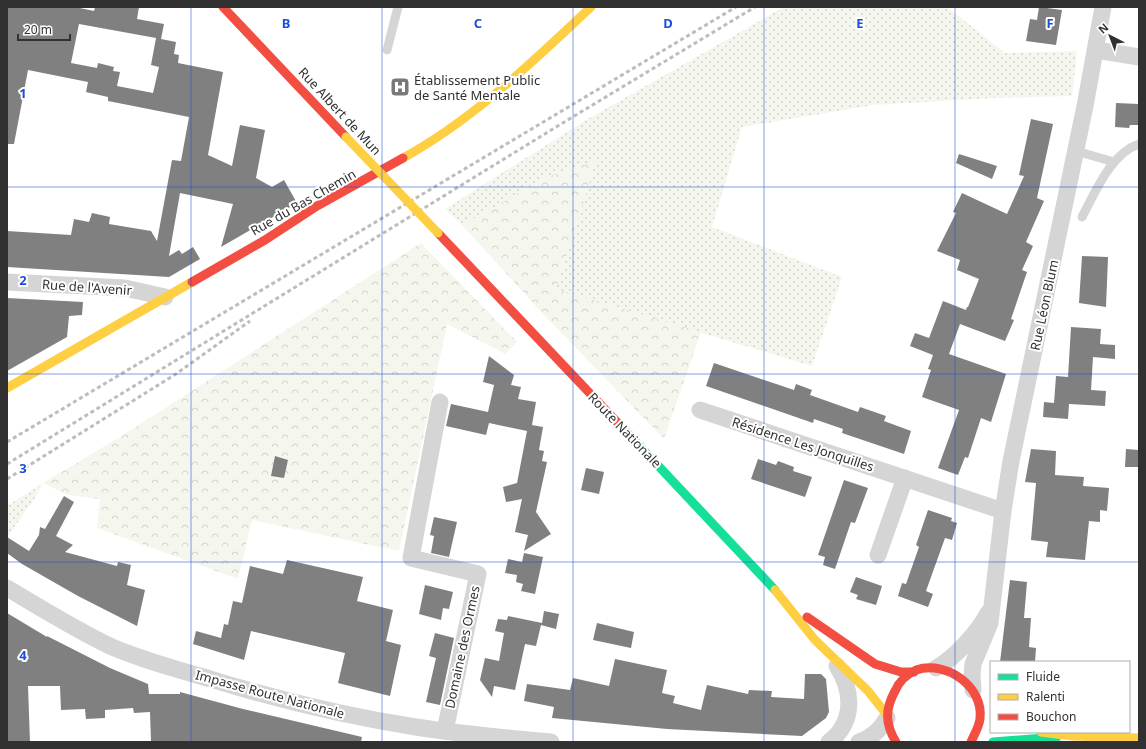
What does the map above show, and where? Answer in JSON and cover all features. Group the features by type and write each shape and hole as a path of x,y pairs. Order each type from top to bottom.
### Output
{"main road":[{"name":"Rue Albert de Mun","path":"224,7 475,273"},
{"name":"Rue du Bas Chemin","path":"7,388 265,240 317,206 422,148 445,133 511,82 591,7"},
{"name":"Route Nationale","path":"475,273 773,588 806,629 830,655 875,697 887,717 890,730 896,742"},
{"name":"Route Nationale","path":"773,588 814,622 875,664 901,672 914,672"},
{"path":"887,717 889,700 902,680 914,672 923,669 936,668 949,670 968,682 978,702 980,711 978,726 971,742"},
{"path":"980,711 989,720"},
{"path":"1049,733 1072,736 1139,738"},
{"path":"993,742 1072,736"}],"street":[{"name":"Rue Léon Blum","path":"973,690 973,664 988,629 1011,461 1076,151 1103,7"},
{"path":"1096,50 1139,58"},
{"name":"Rue de l'Avenir","path":"7,282 125,288 165,297"},
{"name":"Domaine des Ormes","path":"440,402 411,558 478,574 445,731"},
{"name":"Résidence Les Jonquilles","path":"700,410 1003,511"},
{"path":"878,555 905,478"},
{"name":"Impasse Route Nationale","path":"7,588 90,636 113,647 153,662 235,687 370,719 445,731 551,742"},
{"name":"Rue Léon Blum","path":"936,668 946,663 956,654 985,618 992,603"},
{"name":"Route Nationale","path":"828,742 840,731 846,720 849,698 842,673 830,655"},
{"path":"859,742 874,733 887,717"}],"lane":[{"path":"387,50 398,7"},
{"path":"1082,217 1102,178 1114,162 1133,146 1139,144"},
{"path":"1076,151 1114,162"}],"green space":[{"path":"784,7 947,7 1005,53 1077,51 1072,96 993,98 873,105 742,127 712,227 842,277 812,366 556,289 596,161 547,177 462,225 445,209 588,119"},
{"path":"596,161 556,289 701,332 664,439 545,316 462,225 547,177"},
{"path":"421,243 517,342 505,354 447,324 399,551 252,520 238,579 97,528 100,499 68,495 43,483 125,434"},
{"path":"43,483 36,496 7,538 7,506"}],"building":[{"path":"7,7 75,7 94,11 95,7 139,7 137,19 164,24 161,39 176,42 174,54 179,55 178,63 223,72 208,155 232,166 240,125 265,130 256,178 272,187 284,180 297,203 221,247 233,204 180,193 169,256 179,250 182,254 193,247 200,259 169,277 7,267 7,231 71,235 74,219 89,222 92,213 110,217 109,224 151,231 157,241 172,160 181,161 189,117 108,101 108,97 86,92 88,82 28,70 14,144 7,144","holes":["79,24 156,38 151,65 159,67 153,93 117,86 120,72 113,71 114,67 98,63 97,68 71,63"]},
{"path":"1039,7 1062,10 1056,45 1026,41 1030,19 1037,20"},
{"path":"1116,103 1139,104 1139,125 1130,125 1129,128 1115,127"},
{"path":"1031,119 1053,124 1037,198 1044,201 1026,242 1033,246 1022,270 1027,272 1011,319 1014,320 1005,341 960,324 949,354 1006,374 991,422 981,418 968,458 965,457 958,475 938,468 959,410 922,397 931,370 928,369 933,355 910,346 915,333 929,338 943,301 966,310 968,307 979,279 957,270 960,260 937,251 956,213 953,212 962,193 1007,214 1024,176 1019,175"},
{"path":"959,154 997,166 992,179 956,163"},
{"path":"1082,256 1108,257 1106,307 1079,303"},
{"path":"7,298 83,302 82,315 69,316 67,337 7,371"},
{"path":"1071,327 1101,329 1100,344 1115,345 1115,359 1093,357 1091,390 1106,391 1105,406 1069,404 1068,419 1043,417 1044,402 1054,403 1056,376 1068,377"},
{"path":"489,356 514,375 511,385 521,387 518,399 536,402 532,425 543,427 539,450 544,451 542,461 547,462 536,512 551,534 524,551 528,535 515,532 522,499 506,502 503,487 517,483 527,431 489,423 486,435 446,426 451,404 488,412 494,385 483,382"},
{"path":"714,363 794,390 796,384 812,390 810,395 858,412 860,407 886,416 884,421 911,431 904,454 842,433 843,429 814,419 813,423 706,386"},
{"path":"1031,449 1056,451 1055,475 1084,477 1083,486 1109,488 1107,511 1100,510 1100,522 1089,521 1085,560 1046,557 1048,542 1031,540 1036,483 1025,482"},
{"path":"1126,449 1139,450 1139,467 1125,467"},
{"path":"275,456 288,460 284,478 271,476"},
{"path":"758,459 776,465 778,461 794,467 793,471 812,477 805,497 751,479"},
{"path":"586,468 604,472 599,494 581,490"},
{"path":"844,480 868,488 855,523 851,522 835,569 823,565 825,557 818,555"},
{"path":"64,496 74,502 56,536 73,545 65,552 117,566 118,562 131,565 127,585 145,590 137,626 78,596 22,564 7,553 7,537 29,551 39,535 40,527 45,529"},
{"path":"928,510 952,518 951,521 957,523 952,540 945,538 926,591 933,594 928,607 898,596 902,583 906,584 919,547 916,545"},
{"path":"434,517 457,522 449,557 431,553 434,536 430,535"},
{"path":"524,553 543,557 535,594 521,591 523,584 516,582 517,575 505,573 508,559 522,562"},
{"path":"287,560 363,577 357,601 393,610 386,641 401,645 390,696 338,683 345,653 251,631 244,660 193,644 196,631 221,638 224,624 228,625 233,601 242,603 250,566 283,574"},
{"path":"856,577 882,586 876,605 856,599 858,595 850,592"},
{"path":"1010,580 1027,582 1024,618 1031,618 1029,647 1036,648 1035,661 1000,661"},
{"path":"425,585 453,592 449,609 443,608 441,620 419,614"},
{"path":"544,611 559,614 556,629 541,625 536,646 525,644 515,690 494,686 492,697 480,680 485,658 499,661 504,633 495,631 498,619 507,620 508,616 542,623"},
{"path":"7,613 47,637 110,668 148,684 149,694 180,694 180,692 243,709 362,737 361,742 151,742 150,712 134,713 133,708 105,710 105,718 86,719 85,709 61,710 60,686 28,686 30,742 7,742"},
{"path":"597,623 634,632 631,648 593,640"},
{"path":"435,633 454,638 440,705 426,702 436,658 429,656"},
{"path":"615,659 667,670 662,693 675,696 673,703 701,710 707,685 748,694 749,690 772,691 771,697 804,699 805,674 821,674 826,679 829,712 826,718 802,736 667,729 552,718 554,707 524,701 527,684 570,690 573,678 609,686"}],"railway":[{"path":"7,442 736,7"},
{"path":"7,464 561,124 755,7"},
{"path":"7,479 176,374 250,321"}],"traffic: fast":[{"path":"618,423 775,590"},
{"path":"993,742 1057,737"}],"traffic: slow":[{"path":"403,158 429,143 478,108 524,69 591,7"},
{"path":"346,137 438,233"},
{"path":"7,388 192,282"},
{"path":"775,590 815,640 868,691 887,715"},
{"path":"1049,733 1072,736 1139,738"}],"traffic: jam":[{"path":"223,7 346,137"},
{"path":"192,282 265,240 317,206 403,158"},
{"path":"438,233 618,423"},
{"path":"807,617 875,664 901,672 914,672"},
{"path":"896,742 888,723 889,704 899,684 906,676 916,670 928,668 940,669 951,673 970,687 976,696 980,707 980,719 978,728 971,742"}],"place":[{"name":"Établissement Public de Santé Mentale","path":"400,87"}]}
